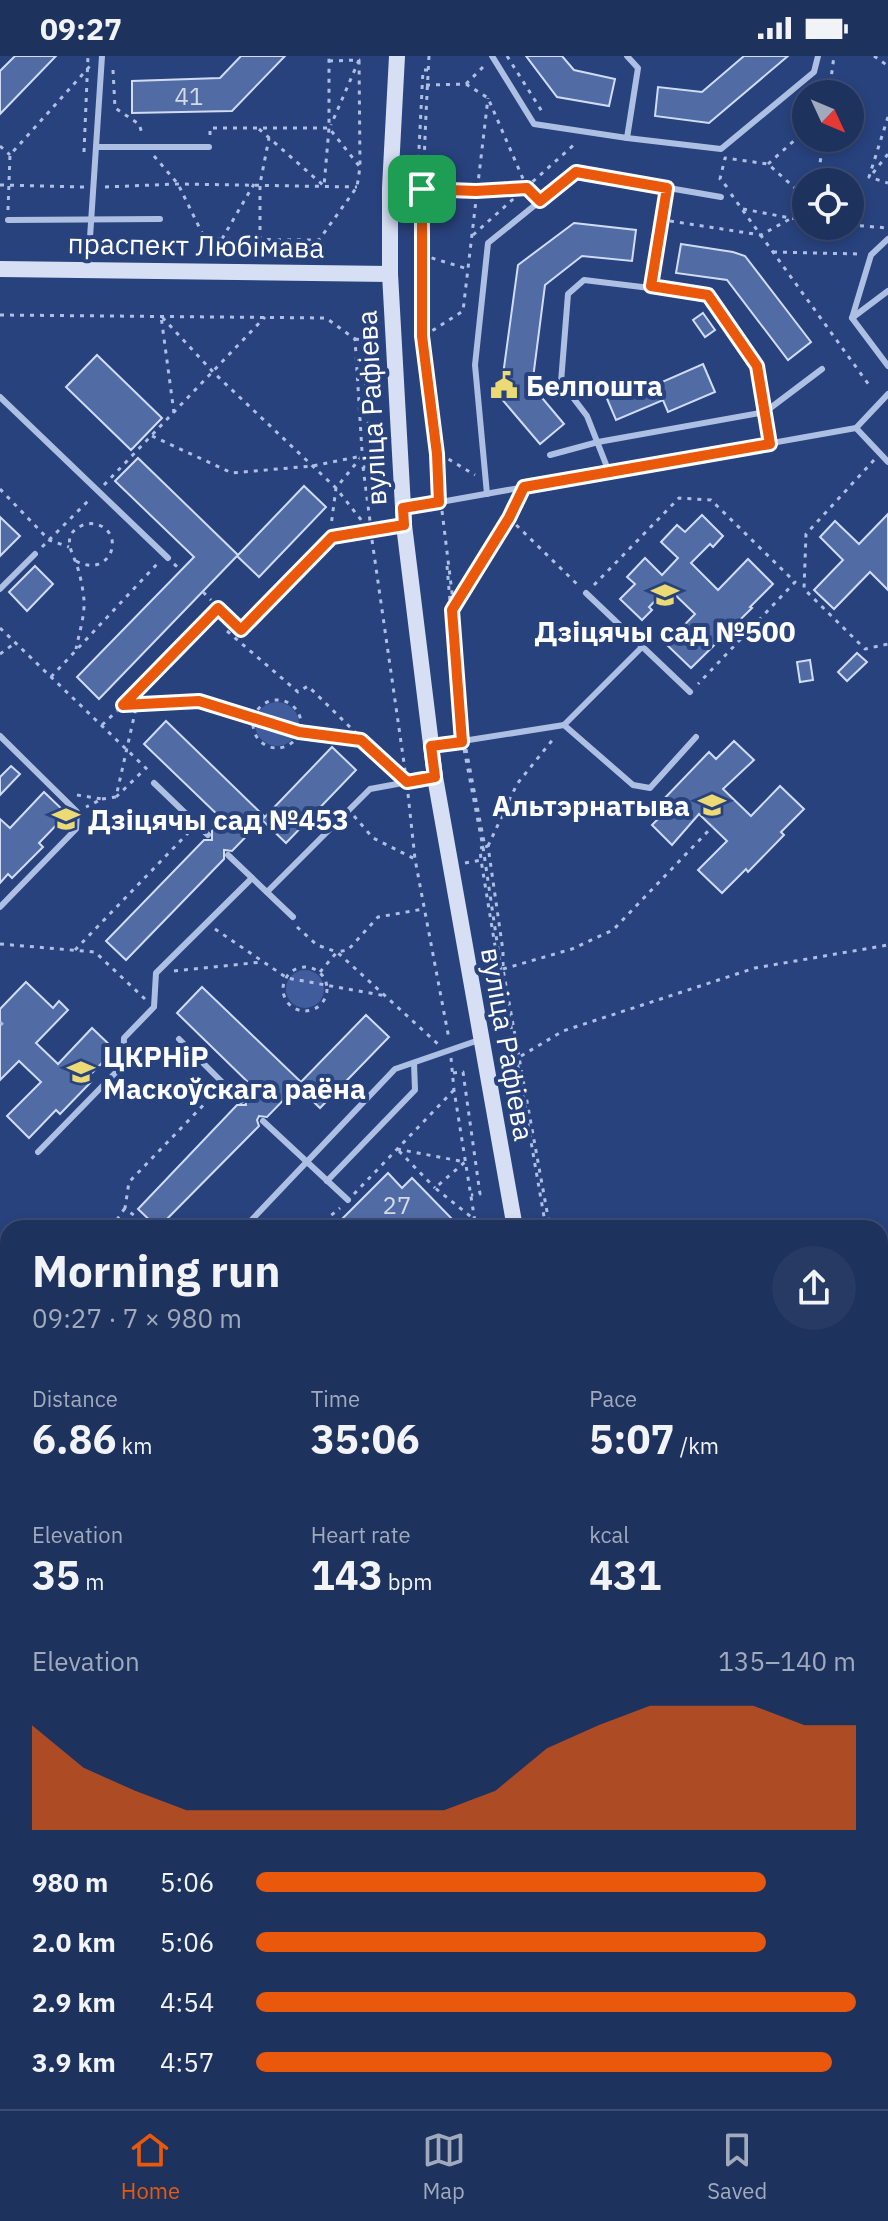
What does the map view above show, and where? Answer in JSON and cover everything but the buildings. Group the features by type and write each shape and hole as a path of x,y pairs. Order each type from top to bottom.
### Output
{"main road":[{"name":"вуліца Рафіева","path":"397,56 390,188 390,274 403,517 435,777 514,1220"},
{"name":"праспект Любімава","path":"0,269 390,274"}],"lane":[{"path":"88,269 102,56"},
{"path":"627,56 638,68 627,138"},
{"path":"493,57 534,124 721,149 814,72 818,56"},
{"path":"96,147 209,147"},
{"path":"487,494 475,365 488,243 576,172 721,197"},
{"path":"651,286 667,188"},
{"path":"8,220 160,219"},
{"path":"852,318 871,255 888,239"},
{"path":"609,472 587,416 561,382 568,294 584,280 708,295 757,366 770,444"},
{"path":"852,318 888,291"},
{"path":"852,318 888,366"},
{"path":"550,455 598,442 765,412 822,369"},
{"path":"123,705 218,608 241,630 332,537 371,531 440,502 856,428 888,394"},
{"path":"0,397 166,557"},
{"path":"856,428 888,462"},
{"path":"0,589 35,554"},
{"path":"586,593 690,692"},
{"path":"431,746 564,725 642,647"},
{"path":"564,725 633,785 650,788 696,737"},
{"path":"0,736 77,812 76,829 0,907"},
{"path":"267,892 370,789 435,777"},
{"path":"154,783 208,835"},
{"path":"228,855 294,921"},
{"path":"38,1152 123,1065 124,1038 154,1007 156,973 252,878"},
{"path":"179,1039 241,1101"},
{"path":"251,1220 395,1069 480,1039"},
{"path":"327,1181 415,1090 414,1063"},
{"path":"263,1121 348,1200"}],"path":[{"path":"83,157 88,56"},
{"path":"428,56 422,255 424,336 438,453 464,742 485,847 502,969 547,1220"},
{"path":"507,56 542,113 556,115"},
{"path":"831,80 834,56"},
{"path":"874,56 888,66"},
{"path":"466,84 493,57"},
{"path":"324,186 329,128 329,58 359,58"},
{"path":"329,128 359,58"},
{"path":"113,69 115,108 139,124 146,147 178,184 205,239 319,240 357,187 360,167 359,58"},
{"path":"8,220 10,155 93,62"},
{"path":"427,70 423,70 417,189 476,191 527,188"},
{"path":"426,86 466,84 488,98 527,188 540,201"},
{"path":"424,336 463,311 488,98"},
{"path":"869,177 888,117"},
{"path":"209,147 210,128 329,128"},
{"path":"329,128 360,167"},
{"path":"259,129 324,186"},
{"path":"473,235 588,132"},
{"path":"260,240 260,184 269,138"},
{"path":"768,164 792,143"},
{"path":"0,146 10,155"},
{"path":"869,177 888,154"},
{"path":"792,185 768,164 725,158 720,179 869,385"},
{"path":"869,177 888,183"},
{"path":"222,239 254,184"},
{"path":"0,185 260,184 357,187"},
{"path":"423,189 422,336 438,453"},
{"path":"742,209 791,219"},
{"path":"662,220 761,235 791,219"},
{"path":"864,226 888,228"},
{"path":"773,252 871,255"},
{"path":"422,255 469,270"},
{"path":"0,315 326,318 355,339 363,340 371,466 363,467"},
{"path":"161,316 214,373 336,488 371,531"},
{"path":"161,316 174,413"},
{"path":"35,554 214,373 265,317"},
{"path":"355,339 363,467 415,859 475,1220"},
{"path":"152,436 232,473 312,466 362,456"},
{"path":"438,453 486,483"},
{"path":"879,454 806,534 804,589 865,649 888,644"},
{"path":"332,537 331,514 336,488 362,456"},
{"path":"453,609 509,518 524,487"},
{"path":"0,489 49,540 69,547"},
{"path":"509,518 586,593 679,498 711,500 795,582 690,692"},
{"path":"76,561 86,566 102,563 109,557 112,548 109,533 98,525 83,525 72,533 69,547 76,561 84,601 76,649"},
{"path":"51,677 166,557"},
{"path":"218,608 228,634 298,692 308,686 407,782"},
{"path":"0,628 150,771 154,783"},
{"path":"0,654 15,643"},
{"path":"116,797 137,704 199,701 299,732 361,740"},
{"path":"285,701 296,709 300,717 299,732 289,745 272,747 256,736 253,719 265,703 285,701"},
{"path":"102,725 123,705"},
{"path":"501,951 496,952 480,848 485,847 517,784 564,725"},
{"path":"61,793 102,799 116,797 146,767"},
{"path":"77,812 102,799"},
{"path":"349,810 373,838 415,859"},
{"path":"75,950 197,826"},
{"path":"502,969 572,949 613,930 713,826"},
{"path":"320,972 337,952 348,950 378,917 424,909"},
{"path":"294,921 317,945 337,952 449,1051"},
{"path":"206,923 287,978 386,996"},
{"path":"0,944 95,952 154,1007"},
{"path":"521,1056 563,1031 755,968 888,945"},
{"path":"156,973 262,962"},
{"path":"301,967 320,972 328,987 324,1001 310,1011 293,1007 283,989 287,978 301,967"},
{"path":"502,969 521,1056 547,1220"},
{"path":"0,1022 6,1028"},
{"path":"453,1073 463,1072 480,1194 471,1195"},
{"path":"117,1220 125,1208 129,1182 226,1086"},
{"path":"325,1220 454,1090"},
{"path":"397,1149 465,1162"},
{"path":"397,1149 435,1188 475,1220"},
{"path":"435,1188 465,1162"},
{"path":"125,1208 139,1220"}],"shaded area":[{"path":"277,702 293,708 299,724 293,740 277,746 261,740 255,724 261,708"},
{"path":"305,970 318,976 324,989 318,1002 305,1008 292,1002 286,989 292,976"}],"place":[{"name":"Белпошта","path":"504,385"},
{"name":"Дзіцячы сад №500","path":"665,595"},
{"name":"Альтэрнатыва","path":"712,805"},
{"name":"Дзіцячы сад №453","path":"66,819"},
{"name":"ЦКРНіР Маскоўскага раёна","path":"81,1072"}],"route":[{"path":"576,172 667,188 651,286 708,295 757,366 770,444 524,487 509,518 452,610 462,742 431,746 435,777 407,782 361,740 299,732 199,701 123,705 218,608 241,630 332,537 404,525 403,508 439,502 437,454 422,336 422,189 476,191 527,188 540,201 576,172"}]}
